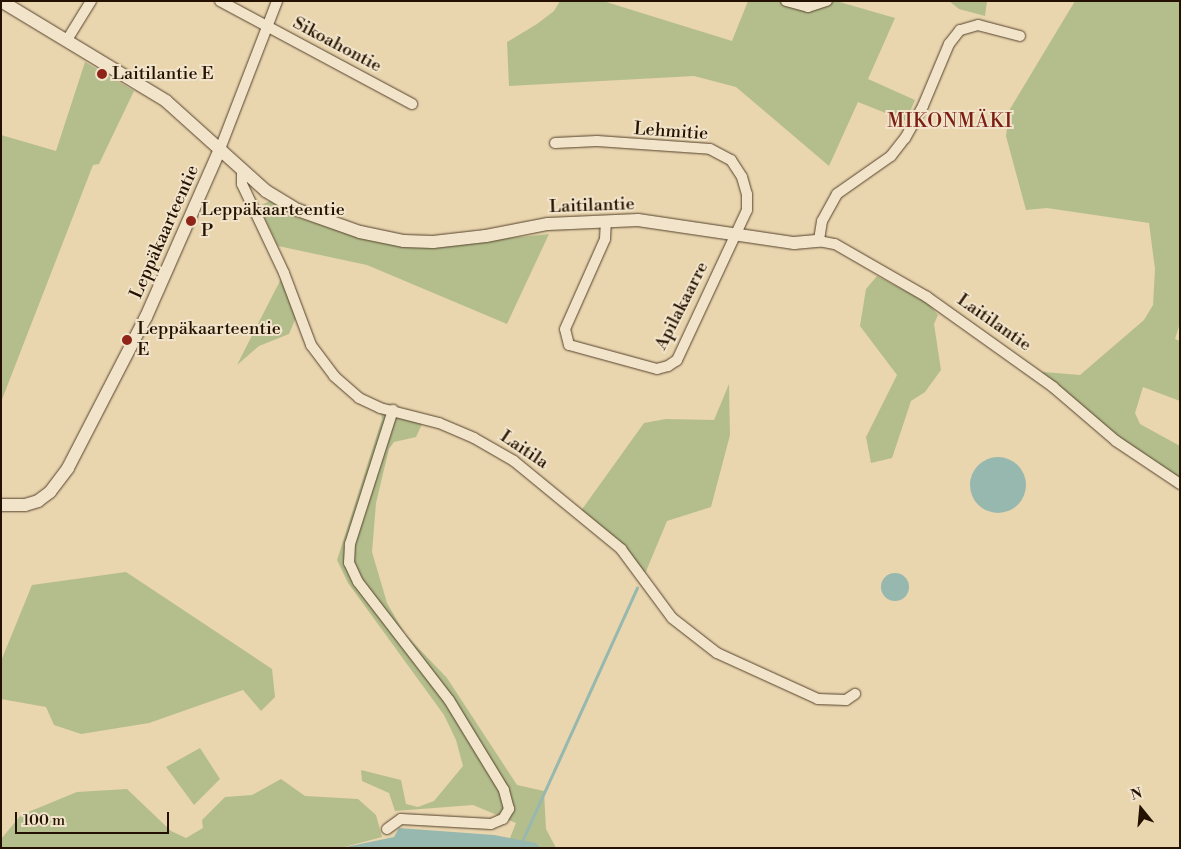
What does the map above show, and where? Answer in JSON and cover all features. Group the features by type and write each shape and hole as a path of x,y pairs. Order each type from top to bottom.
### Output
{"street":[{"path":"67,40 91,1"},
{"name":"Sikoahontie","path":"220,1 412,104"},
{"path":"220,149 277,1"},
{"path":"786,1 808,7 826,1"},
{"name":"Laitilantie","path":"1,2 166,101 220,149 242,172 298,210 360,232 404,241 442,241 548,224 638,220 794,243 819,241 835,244 927,296 1053,387 1116,441 1180,484"},
{"path":"819,241 822,222 837,194 891,156 905,138 923,106 949,44 960,30 978,25 1020,36"},
{"name":"Lehmitie","path":"555,143 597,141 710,149 722,154 742,177 747,194 747,210 735,235"},
{"name":"Leppäkaarteentie","path":"1,505 25,505 38,501 50,492 68,468 146,317 220,149"},
{"name":"Laitila","path":"242,172 242,184 284,273 311,345 334,376 358,398 439,423 474,438 514,461 621,549 672,618 717,653 818,698 846,700 855,694"},
{"name":"Apilakaarre","path":"606,221 605,239 565,329 568,345 657,369 677,360 735,235"},
{"path":"387,829 400,819 491,824 503,819 509,809 504,790 450,700 358,582 349,563 350,544 393,410"}],"green space":[{"path":"560,1 603,1 732,41 748,1 786,1 799,6 836,1 895,18 868,79 915,100 906,121 858,102 829,166 736,87 694,76 509,86 507,42 554,11"},
{"path":"949,1 987,1 985,16 959,9"},
{"path":"1075,1 1180,1 1180,323 1175,339 1180,341 1180,401 1143,387 1135,413 1140,424 1180,446 1180,484 1031,371 1080,375 1144,320 1153,305 1155,269 1149,223 1047,208 1026,210 1006,136 1010,109"},
{"path":"85,62 134,91 99,164 93,165 1,402 1,135 56,151"},
{"path":"270,201 296,217 360,237 434,246 549,234 507,324 367,265 278,246 259,206"},
{"path":"284,273 298,313 289,334 259,346 237,365"},
{"path":"877,276 928,303 938,315 934,324 941,370 925,392 911,401 892,458 871,463 866,437 897,375 860,326 866,289"},
{"path":"729,384 730,435 711,507 667,521 642,581 621,549 578,515 644,423 666,419 714,420"},
{"path":"380,408 439,423 422,424 416,437 394,442 389,449 376,503 372,552 387,603 405,634 447,678 517,785 544,791 546,829 556,848 506,848 516,823 473,805 395,811 389,793 362,781 361,770 401,780 406,804 418,807 434,801 463,766 456,740 444,715 348,583 337,560 382,419"},
{"path":"126,572 272,669 275,697 261,711 243,690 149,723 81,734 54,725 46,707 1,699 1,661 32,585"},
{"path":"200,748 220,779 194,805 166,767"},
{"path":"281,779 305,796 358,799 376,815 382,837 341,848 1,848 1,839 21,815 77,792 127,789 171,831 186,838 203,828 202,820 225,797 252,795"}],"water":[{"path":"998,457 1009,459 1018,465 1024,474 1026,485 1024,496 1018,505 1009,511 998,513 987,511 978,505 972,496 970,485 972,474 978,465 987,459"},
{"path":"895,573 905,577 909,587 905,597 895,601 885,597 881,587 885,577"},
{"path":"399,828 494,835 536,843 540,848 341,848 394,837"}],"waterway":[{"path":"523,839 637,588"}],"place":[{"name":"Laitilantie E","path":"102,74"},
{"name":"Leppäkaarteentie P","path":"191,221"},
{"name":"Leppäkaarteentie E","path":"127,340"}],"district":[{"name":"MIKONMÄKI","path":"950,122"}]}
